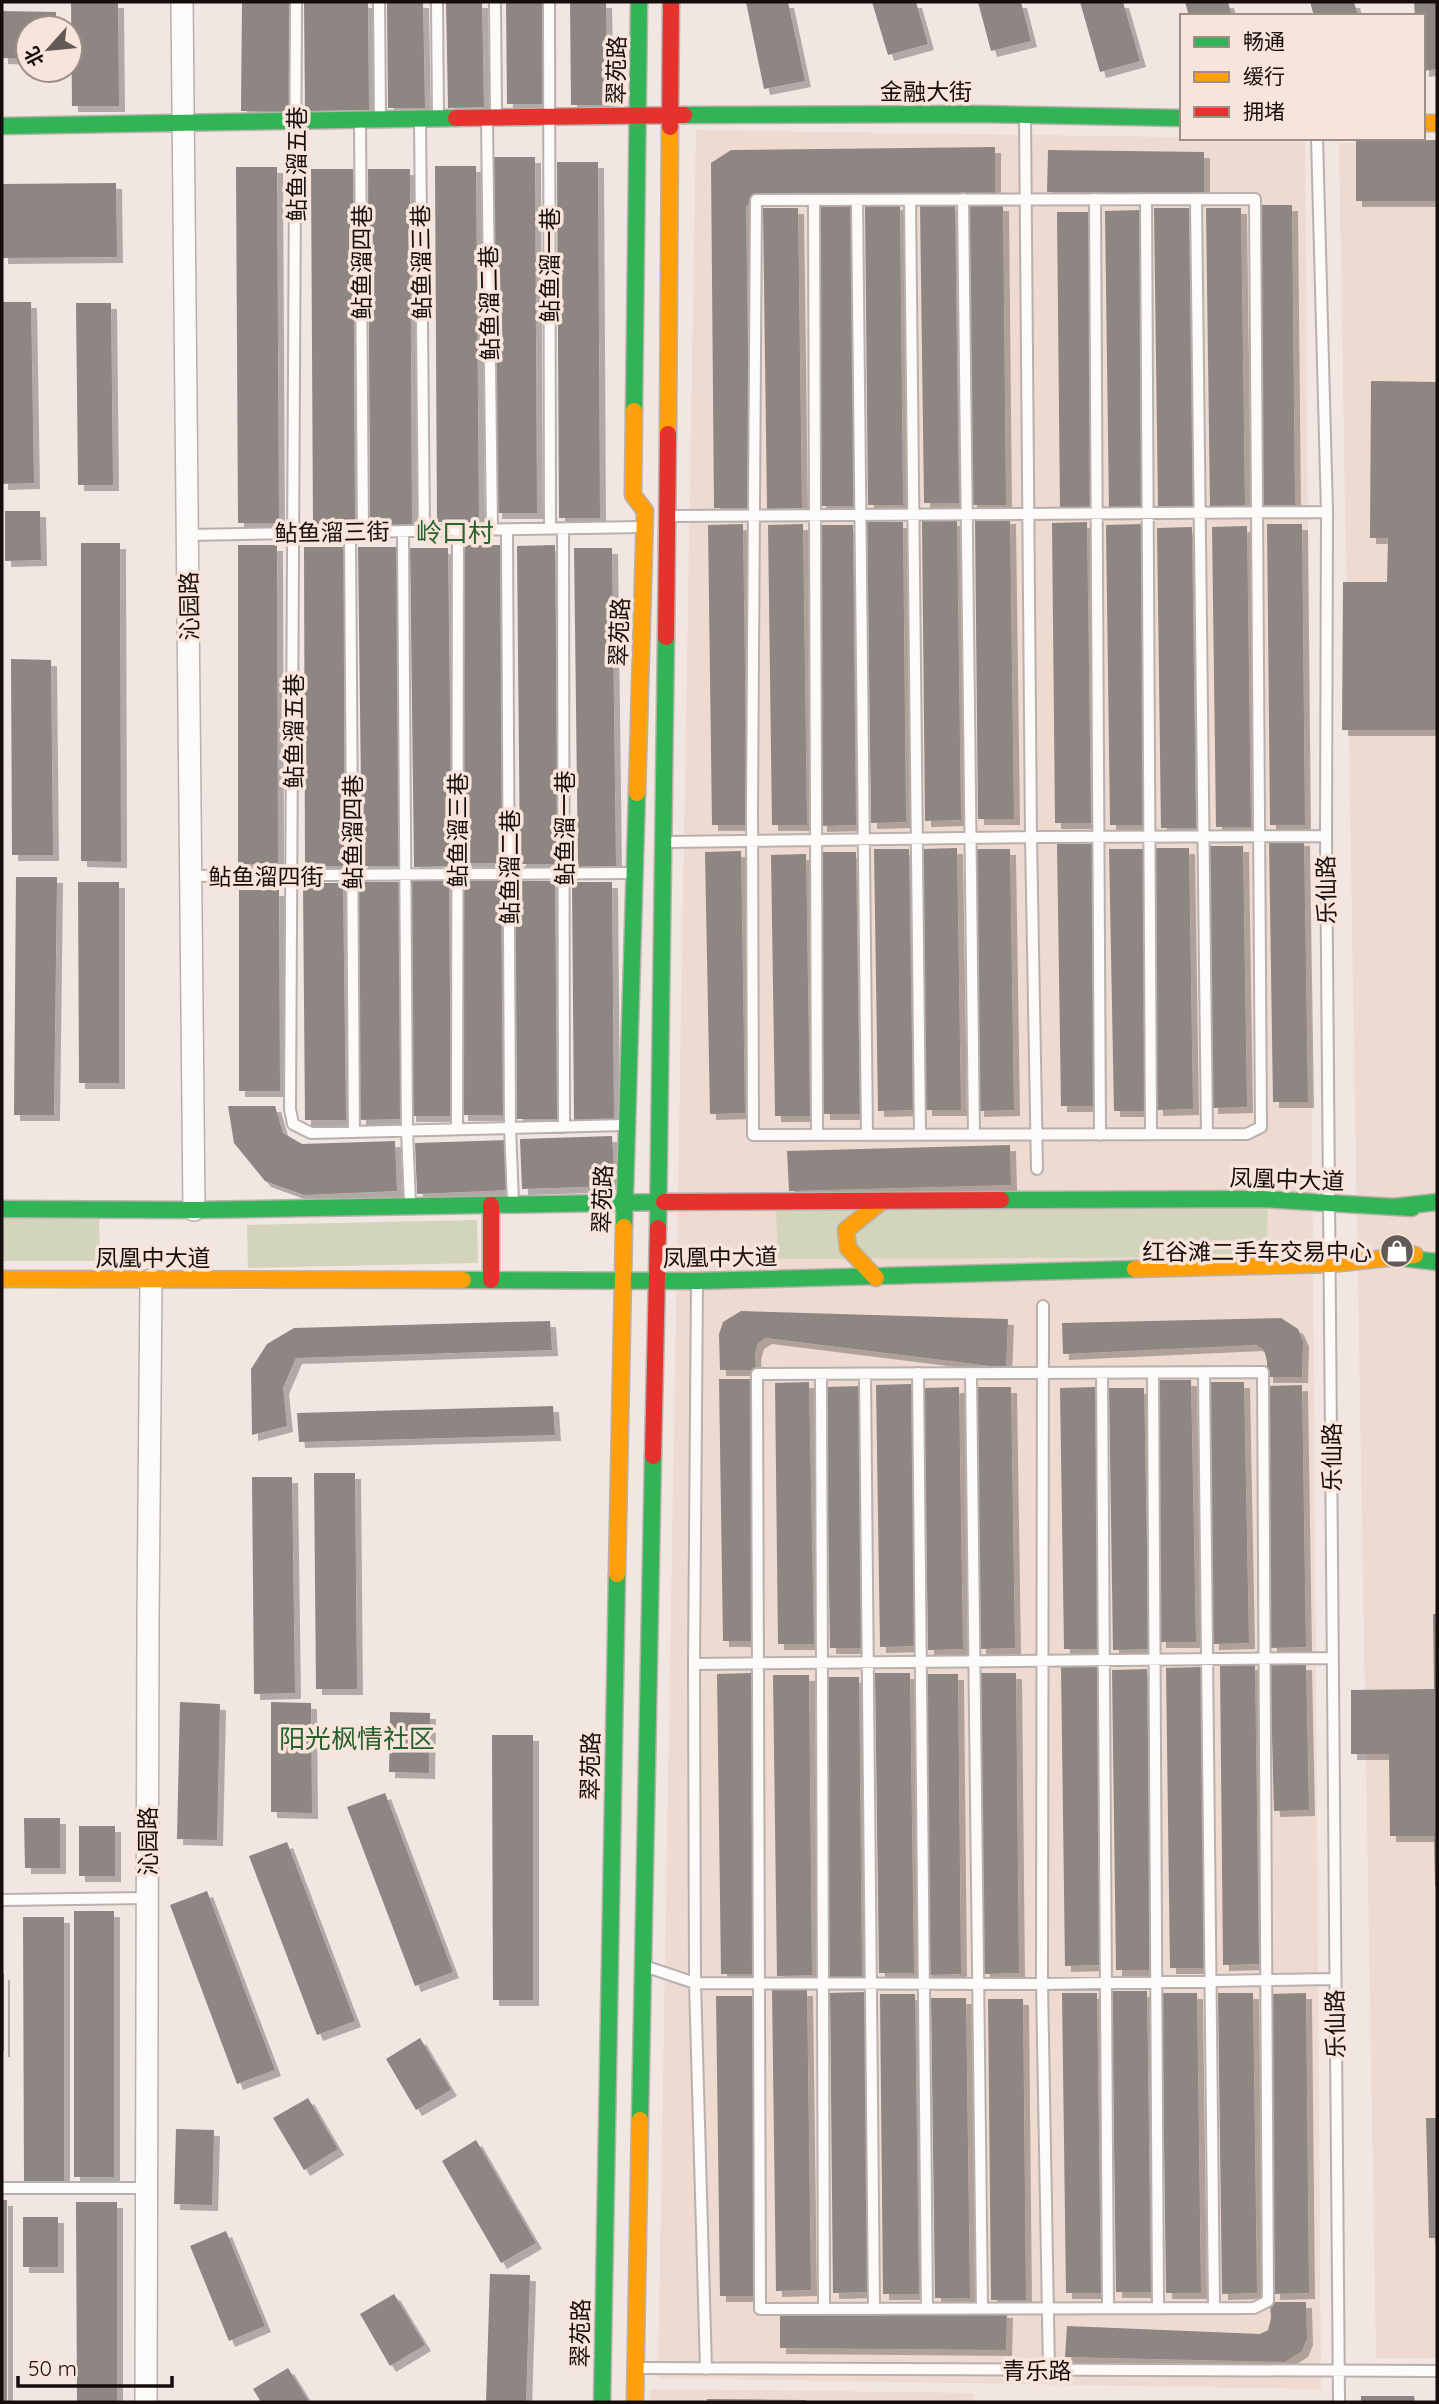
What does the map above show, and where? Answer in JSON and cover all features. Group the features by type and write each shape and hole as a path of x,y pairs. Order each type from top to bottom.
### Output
{"main road":[{"name":"翠苑路","path":"602,2402 622,1280 645,527 645,511 633,495 639,2"},
{"name":"翠苑路","path":"635,2402 665,842 671,2"},
{"name":"金融大街","path":"2,125 671,115 1025,113 1180,118"},
{"name":"凤凰中大道","path":"2,1209 194,1210 625,1202 1263,1199 1437,1210"},
{"path":"876,1278 849,1248 846,1230 883,1201"},
{"path":"1393,1207 1437,1202"},
{"path":"491,1205 491,1280"},
{"name":"凤凰中大道","path":"2,1279 696,1281 876,1278 1331,1264 1437,1253"},
{"path":"1394,1258 1437,1262"}],"street":[{"name":"沁园路","path":"182,2 194,1210"},
{"name":"沁园路","path":"146,2402 151,1280"}],"lane":[{"name":"鲇鱼溜五巷","path":"296,2 290,1109 293,1124 311,1133 628,1125"},
{"path":"379,2 380,119"},
{"path":"437,2 438,118"},
{"name":"鲇鱼溜二巷","path":"492,530 491,117 495,2"},
{"name":"鲇鱼溜一巷","path":"548,2 550,529"},
{"path":"1025,113 1031,837 1037,1169"},
{"name":"鲇鱼溜三巷","path":"420,118 424,531"},
{"name":"鲇鱼溜四巷","path":"360,119 363,532"},
{"name":"乐仙路","path":"1317,140 1328,512 1326,836 1339,2402"},
{"path":"1095,199 1100,1135"},
{"path":"1095,199 1255,199 1261,1127 1247,1134 1207,1135 753,1135 756,200 1095,199"},
{"path":"1146,199 1151,1135"},
{"path":"1196,199 1207,1135"},
{"path":"814,200 817,1135"},
{"path":"857,200 867,1135"},
{"path":"910,200 920,1135"},
{"path":"963,200 974,1135"},
{"path":"666,516 1328,512"},
{"name":"鲇鱼溜三街","path":"188,535 645,527"},
{"name":"鲇鱼溜一巷","path":"563,529 564,1127"},
{"name":"鲇鱼溜三巷","path":"457,1129 458,530"},
{"name":"鲇鱼溜二巷","path":"507,530 510,1128 513,1204"},
{"path":"403,531 407,1131 410,1206"},
{"name":"鲇鱼溜四巷","path":"350,532 354,1132"},
{"path":"665,842 971,837 1326,836"},
{"name":"鲇鱼溜四街","path":"191,876 635,873"},
{"path":"696,1281 695,1983 706,2368"},
{"path":"1043,1306 1042,1984 1049,2370"},
{"path":"1263,1372 1268,2301 1254,2308 760,2309 757,1374 1102,1373 1263,1372"},
{"path":"918,1373 928,2309"},
{"path":"971,1373 982,2308"},
{"path":"1102,1373 1108,2308"},
{"path":"1153,1373 1158,2308"},
{"path":"1203,1373 1214,2308"},
{"path":"821,1374 824,2309"},
{"path":"865,1374 874,2309"},
{"path":"694,1664 1331,1658"},
{"path":"2,1900 147,1898"},
{"path":"642,1966 695,1983 1042,1984 1335,1979"},
{"path":"2,2188 147,2188"},
{"name":"青乐路","path":"636,2368 1437,2371"}],"shaded area":[{"path":"696,130 1305,140 1321,2389 658,2378"},
{"name":"红谷滩二手车交易中心","path":"1339,143 1437,144 1437,2358 1376,2358"},
{"path":"651,2389 974,2393 974,2402 650,2402"}],"green space":[{"path":"1268,1206 1266,1257 778,1259 776,1211"},
{"path":"2,1214 99,1214 100,1261 2,1261"},
{"path":"477,1220 478,1263 248,1268 247,1225"}],"building":[{"path":"71,2 118,2 119,106 72,106 72,84 84,84 84,14 71,14"},
{"path":"242,2 290,2 289,112 241,111"},
{"path":"304,2 368,2 369,110 305,111"},
{"path":"387,2 423,2 425,108 388,108"},
{"path":"446,2 482,2 484,107 448,108"},
{"path":"506,2 542,2 544,104 507,104"},
{"path":"570,2 606,2 608,105 571,105"},
{"path":"746,2 788,2 805,81 764,89"},
{"path":"872,2 916,2 928,44 888,55"},
{"path":"978,2 1021,2 1031,41 991,51"},
{"path":"1080,2 1123,2 1140,61 1100,72"},
{"path":"1185,2 1228,2 1231,14 1188,14"},
{"path":"1310,2 1354,2 1357,14 1313,14"},
{"path":"1414,2 1437,2 1437,69 1425,71 1425,14 1415,14"},
{"path":"2,11 56,12 14,14 14,58 2,58"},
{"path":"1437,140 1437,201 1356,201 1356,141"},
{"path":"995,147 995,196 754,198 746,207 750,508 714,508 711,163 731,150"},
{"path":"1048,150 1204,152 1204,194 1047,192"},
{"path":"494,157 535,157 537,513 496,513"},
{"path":"557,162 598,162 600,518 559,518"},
{"path":"435,166 476,166 479,522 437,522"},
{"path":"236,167 277,167 279,523 238,523"},
{"path":"311,169 353,169 355,525 313,525"},
{"path":"368,169 410,169 412,525 370,525"},
{"path":"116,183 117,257 2,258 2,184"},
{"path":"920,203 955,203 959,503 924,503"},
{"path":"900,204 903,505 868,505 865,205"},
{"path":"852,205 855,506 820,506 817,206"},
{"path":"968,205 1003,205 1006,505 971,505"},
{"path":"1256,205 1292,205 1295,505 1260,505"},
{"path":"763,208 798,208 802,508 767,509"},
{"path":"1154,208 1189,208 1193,508 1158,508"},
{"path":"1206,208 1241,208 1245,508 1210,509"},
{"path":"1140,210 1144,511 1109,511 1105,211"},
{"path":"1057,212 1092,212 1096,512 1060,512"},
{"path":"2,302 31,302 34,483 2,484"},
{"path":"76,303 111,303 113,485 78,485"},
{"path":"1371,381 1437,382 1437,730 1342,730 1343,582 1387,582 1388,538 1370,538"},
{"path":"5,511 40,511 41,560 5,561"},
{"path":"1010,518 1014,819 978,819 975,519"},
{"path":"922,520 957,520 961,820 925,821"},
{"path":"867,522 903,522 906,822 871,823"},
{"path":"1087,522 1091,823 1055,823 1052,523"},
{"path":"743,524 747,825 712,825 708,525"},
{"path":"803,524 807,825 772,825 768,525"},
{"path":"1142,524 1146,825 1110,825 1106,525"},
{"path":"1267,524 1302,524 1305,825 1270,825"},
{"path":"817,525 853,525 856,825 821,826"},
{"path":"1247,526 1251,827 1216,827 1212,527"},
{"path":"1192,527 1196,828 1161,828 1157,528"},
{"path":"81,543 120,543 121,862 81,861"},
{"path":"238,545 277,545 278,864 238,864"},
{"path":"462,545 500,545 503,863 465,863"},
{"path":"555,545 558,864 520,864 517,546"},
{"path":"304,547 344,547 344,866 305,866"},
{"path":"358,547 397,547 400,866 362,866"},
{"path":"410,548 448,548 452,866 414,867"},
{"path":"574,548 612,548 616,866 578,867"},
{"path":"11,659 51,660 53,855 12,855"},
{"path":"1269,840 1304,840 1308,1102 1273,1102"},
{"path":"1057,844 1093,844 1097,1106 1061,1106"},
{"path":"1208,846 1243,846 1247,1107 1212,1108"},
{"path":"957,848 961,1110 926,1110 922,849"},
{"path":"1154,848 1189,848 1193,1109 1157,1110"},
{"path":"874,849 909,849 913,1110 878,1111"},
{"path":"975,849 1010,849 1014,1110 978,1111"},
{"path":"1109,849 1144,849 1149,1111 1114,1111"},
{"path":"741,851 745,1113 710,1114 705,852"},
{"path":"820,852 856,852 860,1114 824,1114"},
{"path":"806,854 810,1116 775,1116 771,855"},
{"path":"16,877 57,877 54,1115 14,1115"},
{"path":"460,878 501,878 503,1115 462,1115"},
{"path":"408,879 449,879 451,1116 410,1116"},
{"path":"515,881 555,881 557,1119 517,1119"},
{"path":"78,882 119,882 119,1083 79,1083"},
{"path":"358,882 399,882 401,1119 360,1120"},
{"path":"572,882 612,882 614,1120 574,1120"},
{"path":"303,883 343,883 346,1120 305,1120"},
{"path":"239,890 279,890 280,1091 239,1091"},
{"path":"228,1106 275,1106 283,1133 302,1144 395,1141 397,1191 304,1195 265,1181 234,1143"},
{"path":"612,1136 615,1186 522,1189 520,1139"},
{"path":"508,1140 510,1190 417,1194 415,1143"},
{"path":"1010,1145 1011,1185 789,1191 787,1151"},
{"path":"741,1311 1008,1319 1006,1368 766,1338 758,1343 755,1354 756,1370 720,1370 719,1334 723,1322"},
{"path":"1281,1318 1298,1329 1303,1341 1302,1377 1267,1377 1264,1350 1256,1345 1063,1354 1062,1323"},
{"path":"550,1321 552,1350 296,1358 283,1388 287,1426 252,1435 251,1369 267,1344 294,1328"},
{"path":"719,1379 754,1379 758,1641 723,1641"},
{"path":"1156,1380 1191,1380 1196,1642 1160,1642"},
{"path":"809,1382 814,1644 778,1644 775,1383"},
{"path":"1209,1382 1244,1382 1249,1643 1213,1644"},
{"path":"911,1384 915,1646 880,1647 876,1385"},
{"path":"1302,1385 1306,1647 1271,1648 1267,1386"},
{"path":"861,1386 865,1648 830,1648 826,1387"},
{"path":"959,1387 963,1649 928,1650 924,1388"},
{"path":"976,1387 1011,1387 1015,1648 980,1649"},
{"path":"1095,1387 1099,1649 1064,1649 1060,1388"},
{"path":"1109,1388 1144,1388 1149,1649 1113,1650"},
{"path":"553,1406 555,1435 299,1442 297,1413"},
{"path":"314,1473 355,1473 357,1689 316,1689"},
{"path":"252,1477 292,1477 295,1693 254,1694"},
{"path":"1433,1614 1437,1614 1437,1886 1434,1836 1390,1836 1389,1754 1351,1754 1351,1690 1434,1689"},
{"path":"1220,1664 1255,1664 1259,1964 1223,1965"},
{"path":"1270,1664 1306,1664 1309,1810 1274,1811"},
{"path":"1061,1665 1097,1665 1100,1965 1065,1966"},
{"path":"1201,1667 1205,1968 1170,1968 1166,1668"},
{"path":"1147,1669 1151,1970 1116,1970 1112,1670"},
{"path":"752,1673 756,1974 721,1974 717,1674"},
{"path":"875,1673 910,1673 914,1973 879,1973"},
{"path":"980,1673 1016,1673 1019,1973 984,1974"},
{"path":"922,1674 958,1674 961,1974 926,1975"},
{"path":"773,1675 809,1675 812,1975 777,1976"},
{"path":"824,1677 859,1677 862,1977 827,1977"},
{"path":"180,1702 220,1704 217,1840 177,1839"},
{"path":"271,1702 311,1703 312,1813 271,1812"},
{"path":"390,1712 430,1713 429,1773 389,1772"},
{"path":"492,1735 533,1735 533,2000 493,2000"},
{"path":"385,1793 453,1972 415,1986 347,1807"},
{"path":"24,1818 60,1818 60,1868 25,1868"},
{"path":"79,1826 115,1826 115,1876 79,1876"},
{"path":"287,1842 355,2021 317,2035 249,1856"},
{"path":"207,1891 275,2070 237,2084 170,1905"},
{"path":"74,1911 114,1911 114,2177 74,2177"},
{"path":"23,1917 64,1917 64,2182 24,2182"},
{"path":"4,1974 4,2051 2,2051"},
{"path":"772,1990 807,1990 811,2290 776,2291"},
{"path":"1112,1991 1147,1991 1151,2292 1116,2292"},
{"path":"865,1992 868,2292 833,2293 830,1993"},
{"path":"1062,1993 1097,1993 1101,2293 1066,2293"},
{"path":"1162,1993 1197,1993 1201,2293 1166,2293"},
{"path":"1218,1993 1253,1993 1257,2293 1222,2294"},
{"path":"1306,1993 1309,2293 1274,2294 1270,1994"},
{"path":"880,1994 915,1994 919,2294 883,2294"},
{"path":"716,1996 752,1996 755,2296 720,2296"},
{"path":"931,1998 966,1998 970,2298 935,2298"},
{"path":"988,1999 1023,1999 1026,2300 991,2300"},
{"path":"420,2038 451,2090 416,2110 386,2059"},
{"path":"308,2098 338,2149 304,2170 273,2118"},
{"path":"1426,2118 1437,2118 1437,2238 1429,2238"},
{"path":"176,2129 214,2130 212,2205 174,2204"},
{"path":"476,2140 536,2243 501,2263 442,2161"},
{"path":"2,2200 7,2200 7,2402 2,2402"},
{"path":"76,2202 117,2202 117,2402 77,2402"},
{"path":"23,2217 58,2217 58,2267 23,2267"},
{"path":"226,2231 265,2326 229,2341 190,2246"},
{"path":"490,2274 530,2275 526,2402 486,2402"},
{"path":"394,2294 425,2345 390,2366 360,2314"},
{"path":"1270,2302 1306,2302 1307,2339 1302,2351 1285,2362 1065,2357 1067,2326 1260,2334 1268,2330 1271,2318"},
{"path":"780,2310 1007,2312 1006,2350 780,2348"},
{"path":"288,2368 309,2402 261,2402 253,2389"},
{"path":"1361,2396 1414,2396 1415,2402 1361,2402"},
{"path":"707,2399 806,2400 806,2402 707,2402"}],"traffic: fast":[{"path":"634,411 639,2"},
{"path":"684,115 977,114 1180,118"},
{"path":"2,126 456,118"},
{"path":"658,1228 666,637"},
{"path":"624,1227 637,793"},
{"path":"1001,1200 1263,1199 1412,1208"},
{"path":"2,1209 194,1210 664,1202"},
{"path":"1393,1207 1437,1202"},
{"path":"1394,1257 1437,1262"},
{"path":"463,1280 697,1281 1135,1269"},
{"path":"640,2120 653,1456"},
{"path":"602,2402 617,1574"}],"traffic: slow":[{"path":"1425,123 1437,123"},
{"path":"668,434 670,127"},
{"path":"634,411 633,495 645,511 637,793"},
{"path":"876,1278 848,1248 846,1230 882,1201"},
{"path":"617,1574 624,1227"},
{"path":"1135,1269 1331,1264 1415,1255"},
{"path":"2,1279 463,1280"},
{"path":"635,2402 640,2120"}],"traffic: jam":[{"path":"670,127 671,2"},
{"path":"456,118 684,115"},
{"path":"666,637 668,434"},
{"path":"664,1202 1001,1200"},
{"path":"491,1205 491,1280"},
{"path":"653,1456 658,1228"}],"place":[{"name":"红谷滩二手车交易中心","path":"1397,1251"}],"district":[{"name":"岭口村","path":"455,532"},
{"name":"阳光枫情社区","path":"357,1738"}]}
